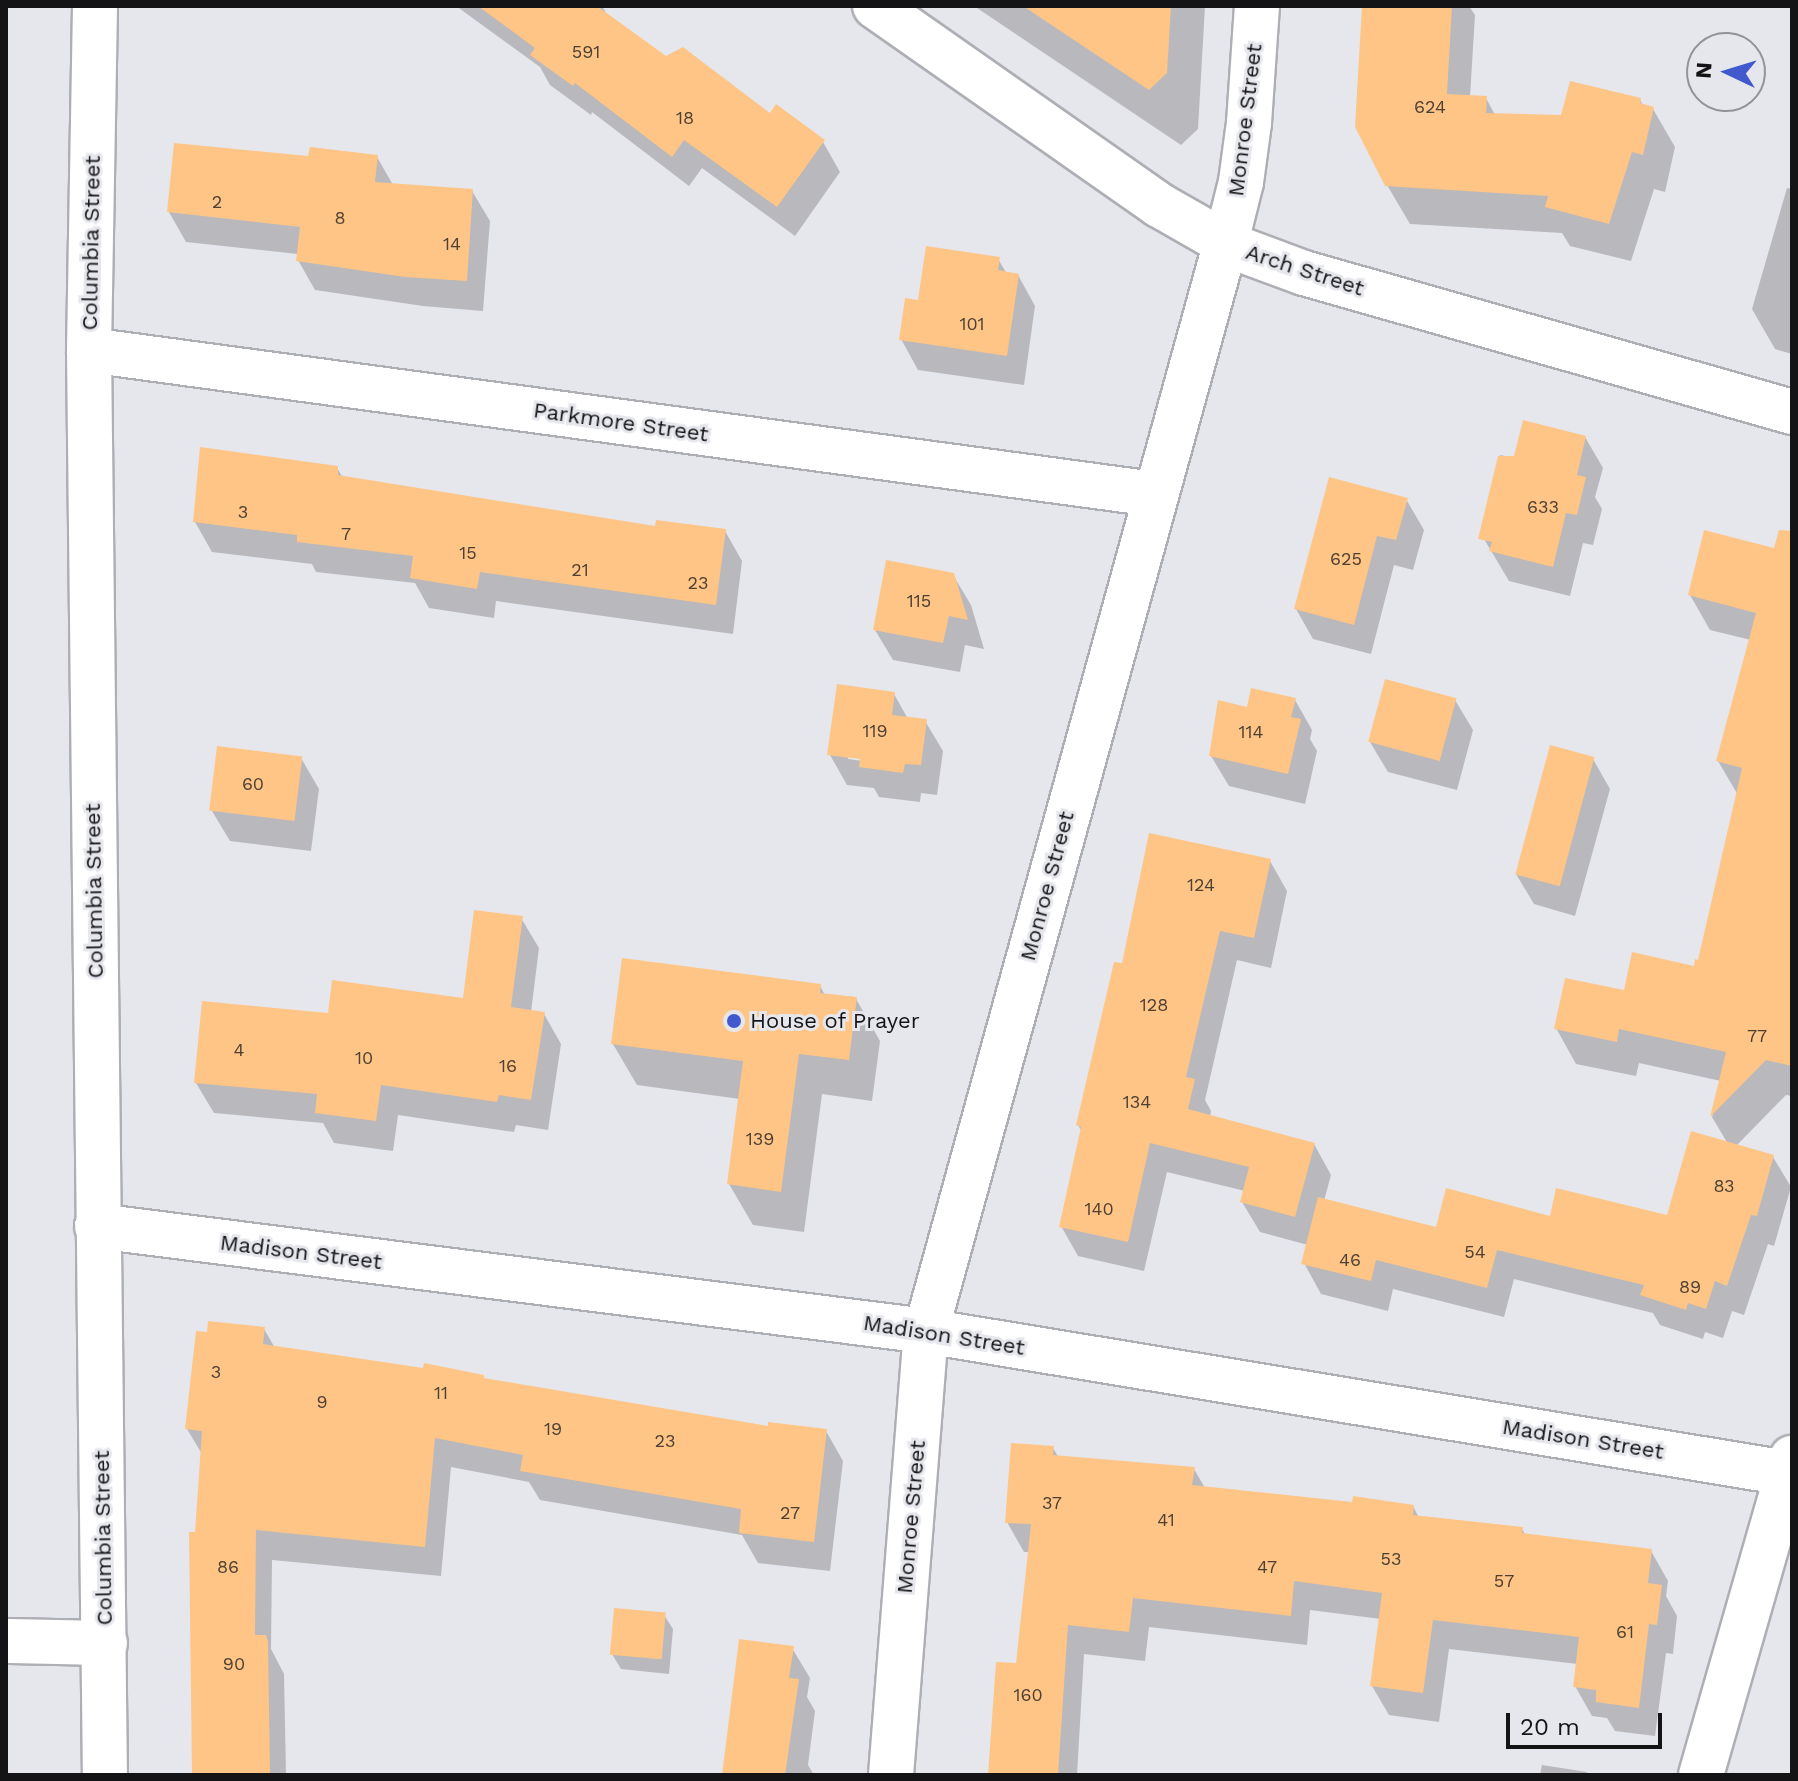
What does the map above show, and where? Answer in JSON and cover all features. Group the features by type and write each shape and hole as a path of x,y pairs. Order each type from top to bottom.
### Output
{"street":[{"name":"Columbia Street","path":"95,6 89,350 105,1775"},
{"name":"Arch Street","path":"875,6 1159,205 1226,242 1304,273 1792,412"},
{"name":"Monroe Street","path":"891,1775 926,1331 1154,494 1226,242 1247,135 1257,6"},
{"name":"Parkmore Street","path":"89,350 1154,494"},
{"name":"Madison Street","path":"97,1226 926,1331 1789,1465"},
{"path":"1701,1775 1789,1465"},
{"path":"6,1641 105,1643"}],"building":[{"path":"478,6 597,6 666,56 683,47 770,113 776,104 825,140 777,207 684,140 672,157 575,83 573,86 530,55 535,48"},
{"path":"1023,6 1171,6 1167,73 1149,90"},
{"path":"1362,6 1452,6 1447,94 1487,96 1486,113 1561,115 1570,81 1641,98 1640,103 1654,107 1643,155 1632,152 1609,224 1545,207 1548,196 1385,186 1355,127"},
{"path":"174,143 308,156 310,147 378,155 375,182 473,189 467,281 405,277 296,261 300,227 167,212"},
{"path":"926,246 1000,257 998,270 1019,274 1007,356 899,340 905,298 918,300"},
{"path":"1523,420 1586,436 1577,475 1586,477 1577,515 1566,513 1553,567 1489,551 1492,542 1478,539 1498,456 1514,456"},
{"path":"200,447 338,466 338,475 655,526 656,520 726,529 716,605 480,572 477,589 410,578 413,556 297,542 297,535 193,522"},
{"path":"1329,477 1408,498 1396,540 1377,536 1354,625 1294,609"},
{"path":"1704,530 1774,548 1779,530 1792,531 1792,1066 1766,1060 1710,1117 1726,1052 1619,1029 1617,1042 1554,1029 1565,978 1624,990 1632,952 1694,966 1695,959 1698,960 1742,768 1716,761 1756,613 1688,595"},
{"path":"886,560 954,573 968,620 949,616 943,643 873,630"},
{"path":"1385,679 1456,698 1440,761 1368,742"},
{"path":"837,684 895,692 892,715 927,719 921,765 905,764 903,773 859,767 860,759 827,755"},
{"path":"1251,688 1296,698 1291,717 1301,719 1288,774 1209,756 1218,700 1247,707"},
{"path":"1550,745 1594,757 1560,886 1515,874"},
{"path":"217,746 302,756 294,821 209,811"},
{"path":"1149,833 1271,859 1254,938 1220,931 1186,1077 1195,1079 1188,1109 1315,1143 1295,1217 1240,1202 1249,1167 1150,1143 1128,1242 1059,1227 1081,1127 1076,1125 1114,962 1122,963"},
{"path":"474,910 523,916 511,1007 545,1012 531,1100 499,1095 497,1102 381,1085 376,1121 315,1113 317,1094 194,1083 202,1001 328,1013 332,980 463,998"},
{"name":"House of Prayer","path":"622,958 821,984 820,993 857,997 849,1060 799,1054 781,1192 727,1184 743,1061 611,1044"},
{"path":"1691,1131 1774,1155 1757,1216 1751,1215 1727,1286 1715,1281 1706,1309 1688,1303 1686,1310 1640,1295 1644,1285 1497,1250 1487,1288 1376,1260 1371,1281 1301,1264 1318,1197 1436,1227 1446,1188 1550,1216 1556,1188 1667,1215"},
{"path":"208,1321 265,1327 263,1344 423,1368 424,1363 484,1375 484,1378 768,1426 768,1422 827,1429 814,1542 739,1533 741,1509 520,1471 523,1455 435,1438 425,1547 256,1530 255,1635 266,1635 268,1642 270,1775 192,1775 189,1532 195,1532 202,1431 185,1429 196,1331 207,1332"},
{"path":"1011,1443 1054,1446 1053,1455 1195,1467 1192,1485 1352,1502 1353,1496 1414,1505 1413,1515 1523,1527 1522,1533 1652,1549 1648,1583 1662,1585 1657,1625 1649,1624 1639,1708 1596,1702 1596,1690 1573,1687 1579,1637 1433,1620 1423,1693 1370,1686 1382,1593 1294,1581 1291,1616 1133,1598 1129,1632 1068,1625 1058,1775 988,1775 996,1662 1016,1663 1031,1524 1005,1523"},
{"path":"614,1608 666,1613 662,1659 610,1655"},
{"path":"739,1639 794,1646 789,1678 799,1679 785,1775 722,1775"}],"place":[{"name":"House of Prayer","path":"734,1021"}]}
